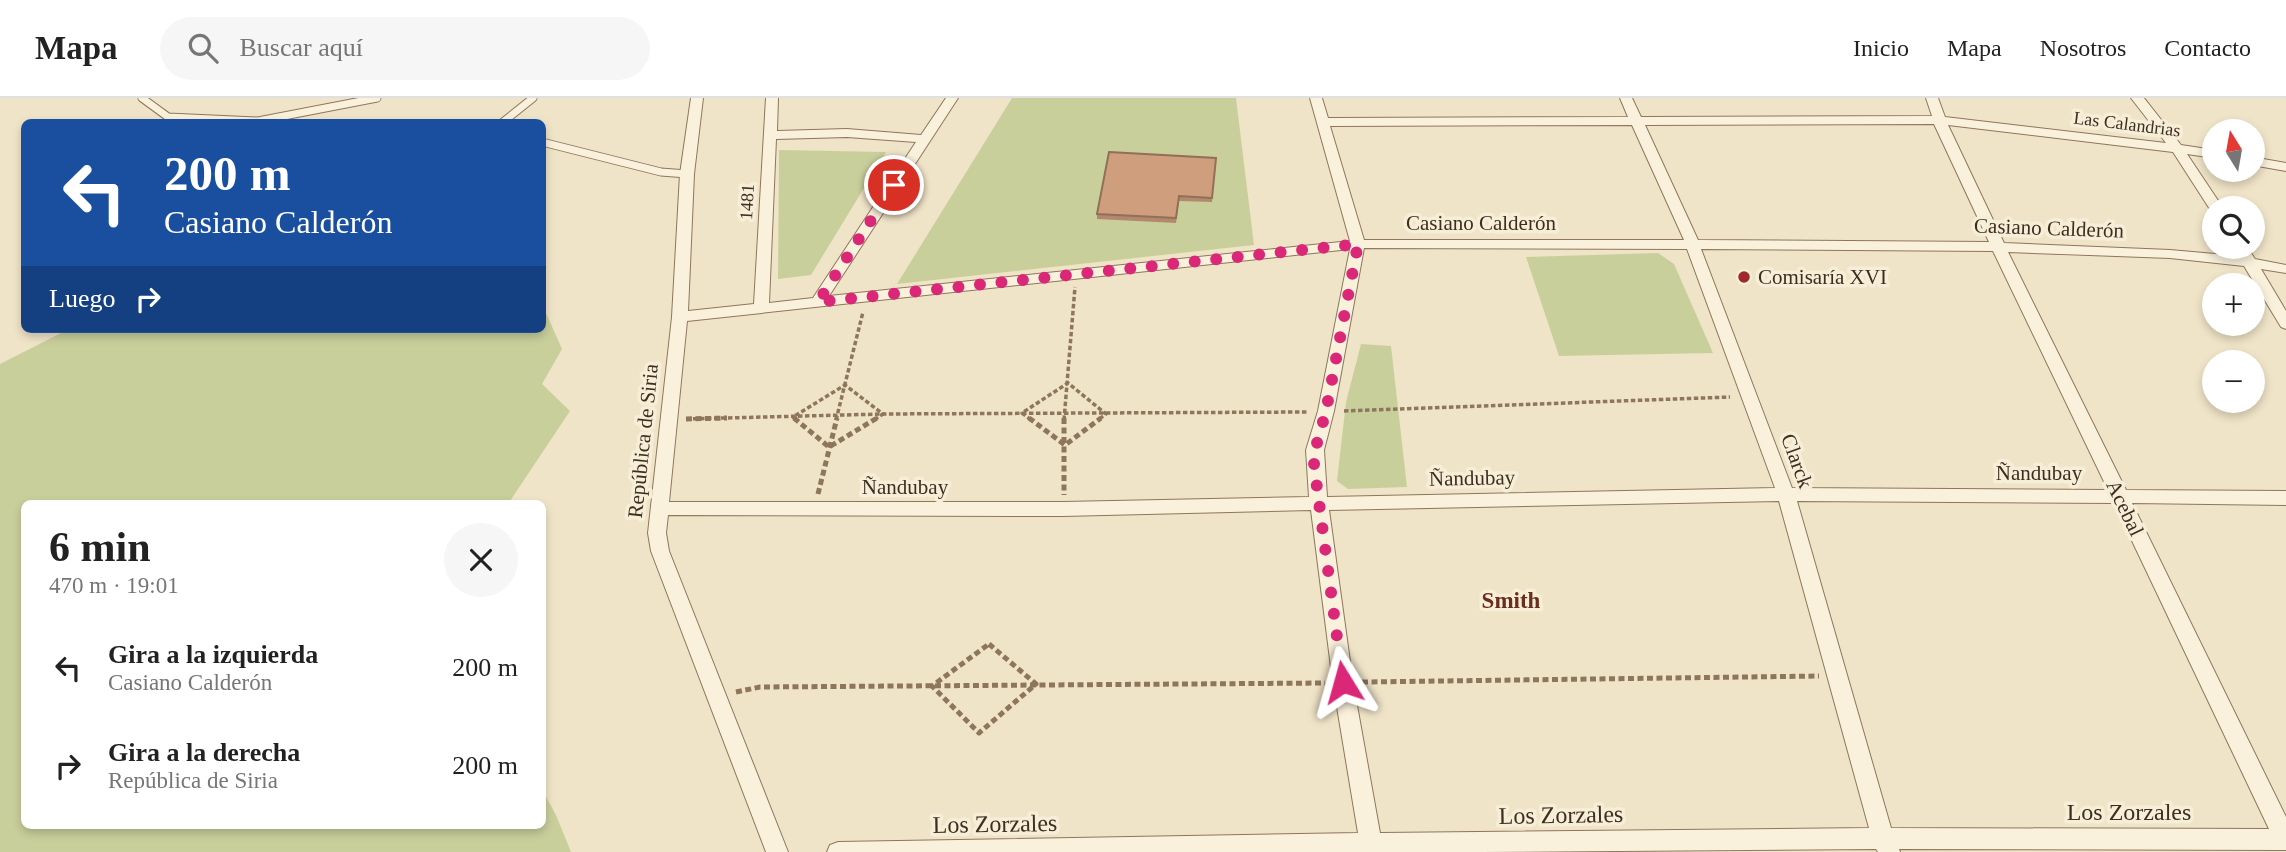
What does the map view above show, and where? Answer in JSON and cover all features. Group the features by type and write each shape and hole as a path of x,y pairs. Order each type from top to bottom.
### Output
{"street":[{"name":"República de Siria","path":"697,98 687,174 680,317 657,533 660,551 777,852"},
{"name":"1481","path":"761,309 772,98"},
{"path":"818,302 952,98"},
{"path":"1316,98 1358,244 1326,411 1315,450 1318,503 1343,682 1371,848"},
{"name":"Clarck","path":"1626,98 1692,243 1786,494 1887,845"},
{"name":"Acebal","path":"1932,98 1939,120 1998,246 2207,671 2286,839"},
{"path":"2137,98 2177,148 2208,196"},
{"name":"Las Calandrias","path":"1323,122 1939,120 2202,152"},
{"path":"770,135 847,133 924,139"},
{"path":"2265,163 2286,167"},
{"name":"Casiano Calderón","path":"680,317 1358,244 1998,246 2156,254 2250,262 2286,269"},
{"path":"2248,259 2286,324"},
{"name":"Ñandubay","path":"659,508 1063,509 1786,494 2286,498"},
{"name":"Los Zorzales","path":"838,852 1887,845 2286,839"}],"lane":[{"path":"142,98 168,117 193,119"},
{"path":"271,119 377,98"},
{"path":"507,119 533,98"},
{"path":"546,143 661,172 687,174"}],"path":[{"path":"1063,509 1064,413 1075,282"},
{"path":"815,510 864,307"},
{"path":"1068,383 1106,414"},
{"path":"1022,413 1068,383"},
{"path":"845,385 883,414"},
{"path":"793,416 845,385"},
{"path":"668,420 883,414 1326,411 1749,396"},
{"path":"1022,413 1065,445"},
{"path":"829,447 883,414"},
{"path":"1065,445 1106,414"},
{"path":"793,416 829,447"},
{"path":"932,686 989,644 1036,684"},
{"path":"718,696 760,687 1837,676"},
{"path":"932,686 979,733 1036,684"}],"green space":[{"path":"1012,98 1236,98 1254,245 897,284"},
{"path":"779,150 886,152 811,275 778,279"},
{"path":"1658,253 1674,264 1713,353 1559,356 1526,257"},
{"path":"546,313 562,349 542,384 570,411 511,500 21,500 21,829 546,829 546,797 571,852 0,852 0,364 61,333 546,333"},
{"path":"1361,344 1391,346 1407,487 1348,489 1337,481 1346,402"}],"building":[{"path":"1109,152 1216,158 1212,198 1179,196 1176,218 1097,214"}],"place":[{"name":"Comisaría XVI","path":"1744,277"}],"district":[{"name":"Smith","path":"1511,600"}],"route":[{"path":"894,185 818,302 1358,244 1314,465 1343,682"}]}
